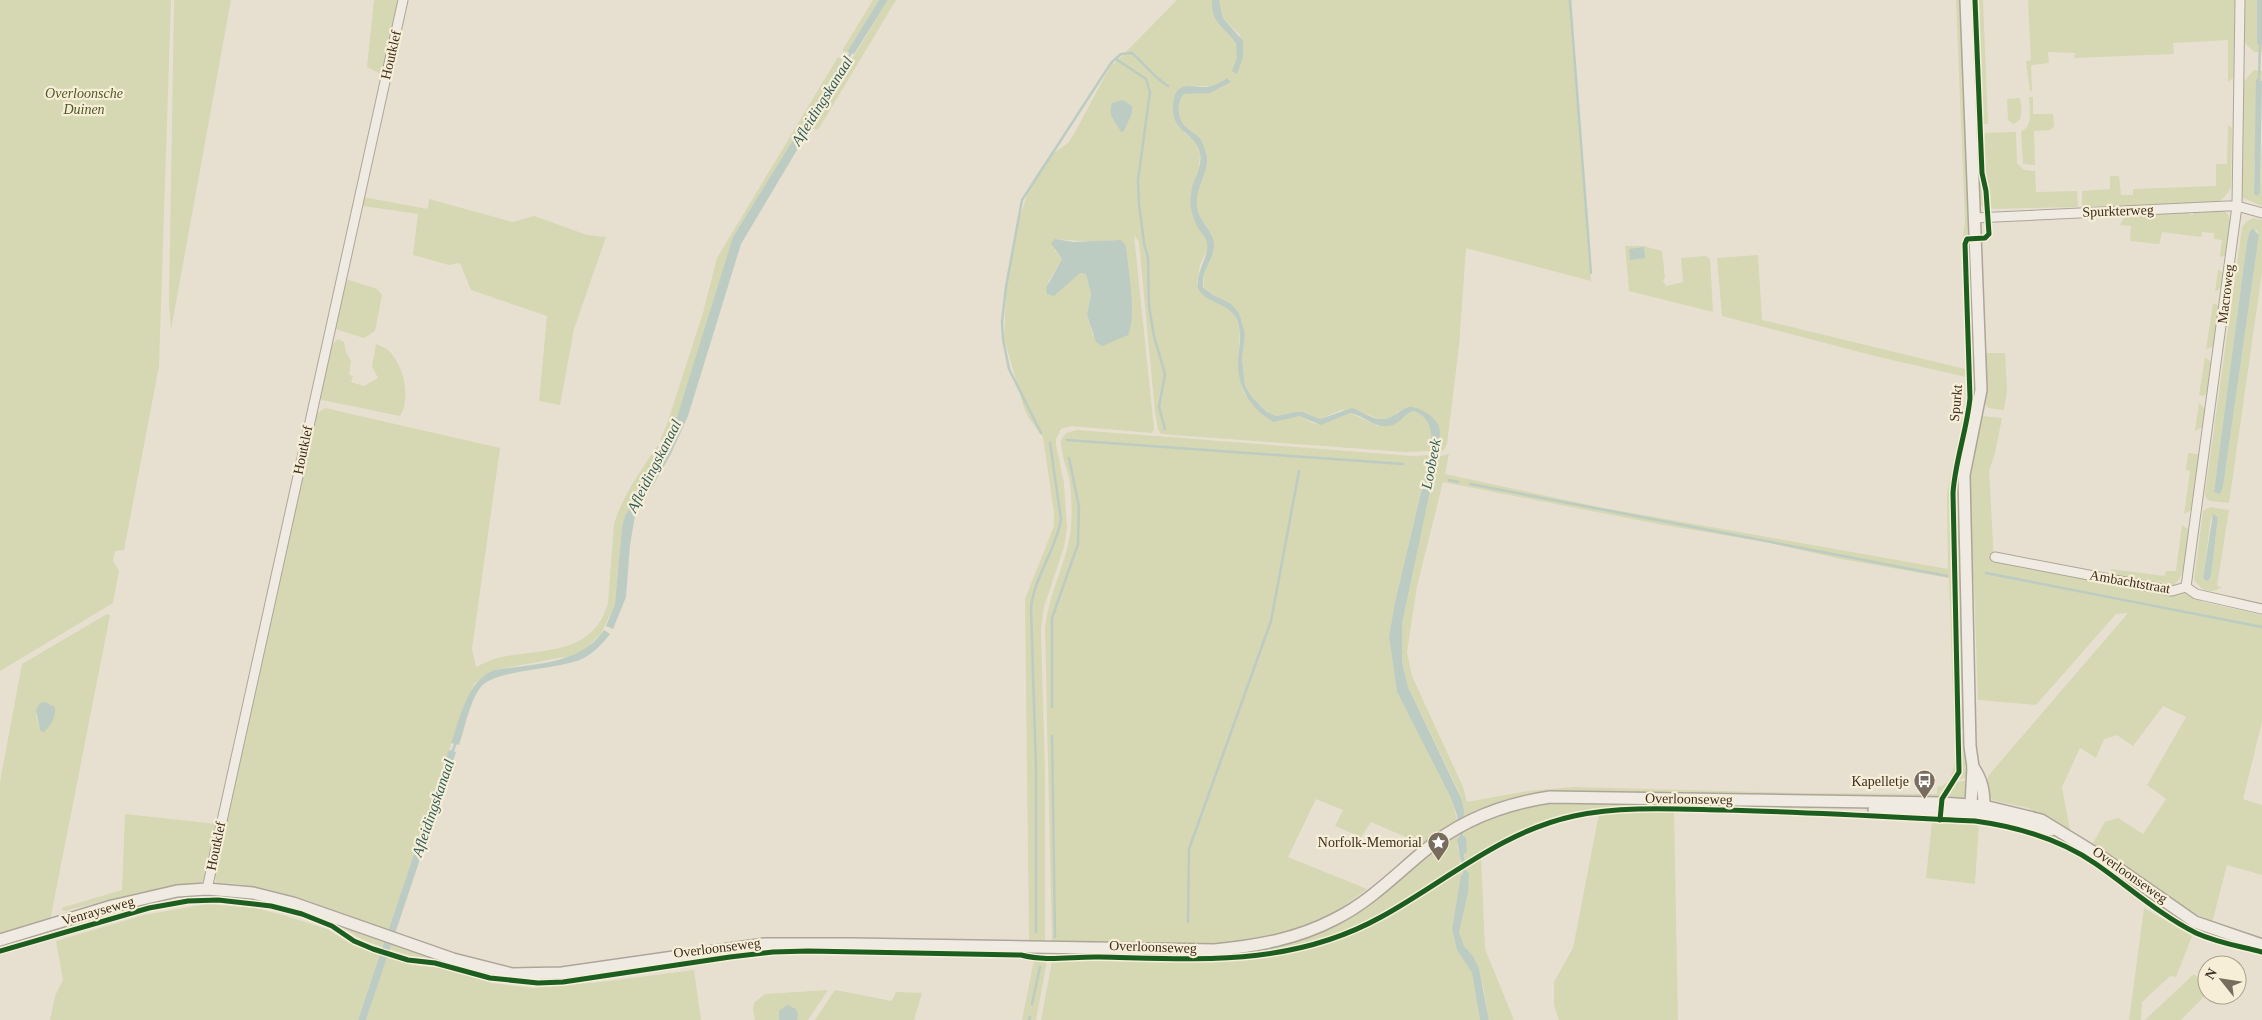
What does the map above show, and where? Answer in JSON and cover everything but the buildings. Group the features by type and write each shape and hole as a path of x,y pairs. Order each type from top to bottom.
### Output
{"street":[{"name":"Houtklef","path":"207,889 403,0"},
{"name":"Spurkt","path":"1966,0 1981,390 1964,475 1970,738 1973,767 1980,778 1984,790 1977,809"},
{"name":"Macroweg","path":"2186,587 2199,502 2237,206 2240,0"},
{"name":"Spurkterweg","path":"1974,218 2237,206 2262,213"},
{"name":"Ambachtstraat","path":"1995,557 2172,591 2186,587 2196,594 2262,609"},
{"name":"Overloonseweg","path":"207,889 253,893 293,903 453,959 512,974 562,973 766,944 1214,950 1253,946 1292,937 1336,918 1377,892 1423,852 1454,829 1492,810 1524,801 1550,797 1825,803 1836,807 1977,809 2062,833 2103,858 2195,922 2262,945"},
{"name":"Venrayseweg","path":"0,940 112,906 177,891 207,889"}],"green space":[{"name":"Overloonsche Duinen","path":"0,0 171,0 159,366 124,550 115,551 113,561 119,571 113,603 0,671"},
{"path":"174,0 231,0 171,330 169,302"},
{"path":"374,0 402,0 385,76 367,67"},
{"path":"873,0 879,0 847,52 842,51"},
{"path":"888,0 896,0 818,130 810,128"},
{"path":"1177,0 1212,0 1212,9 1216,20 1236,43 1238,54 1237,74 1240,35 1223,18 1219,0 1570,0 1591,281 1466,248 1459,346 1447,444 1443,451 1437,451 1440,438 1438,424 1425,412 1407,408 1397,412 1392,418 1379,419 1369,415 1341,410 1320,419 1296,412 1276,416 1271,415 1252,397 1245,386 1242,359 1245,334 1230,303 1213,295 1204,287 1206,269 1214,248 1210,231 1200,217 1196,205 1197,192 1206,166 1206,156 1204,146 1196,135 1184,126 1179,114 1180,101 1184,94 1203,93 1221,88 1226,78 1210,86 1181,89 1176,95 1173,106 1185,134 1195,141 1200,153 1199,167 1191,193 1191,208 1207,241 1208,248 1200,265 1197,284 1212,301 1228,308 1235,316 1240,329 1238,363 1242,388 1246,396 1270,419 1299,416 1315,424 1350,413 1378,426 1401,420 1409,412 1414,411 1425,418 1430,427 1432,439 1430,451 1403,452 1161,434 1158,429 1155,412 1139,242 1134,235 1154,429 1152,433 1071,426 1061,429 1056,439 1064,483 1067,527 1064,547 1044,607 1041,630 1045,776 1045,942 1029,941 1025,599 1054,526 1054,513 1043,437 1028,417 1024,408 1004,338 1007,280 1015,234 1029,188 1051,155 1068,143 1112,63 1114,64","holes":["1055,239 1092,242 1114,240 1128,277 1132,315 1093,336 1087,315 1091,294 1086,274 1080,272 1054,295 1048,282 1062,259 1055,250"]},
{"path":"1956,0 1960,0 1970,236 1962,243 1965,222"},
{"path":"1970,0 1974,0 1979,124 1975,123"},
{"path":"1978,0 1983,0 1988,124 1982,124"},
{"path":"2028,0 2235,0 2233,78 2228,82 2228,40 2173,43 2174,54 2074,58 2075,53 2048,52 2049,63 2031,65 2032,91 2030,91 2026,61 2031,60"},
{"path":"2245,0 2257,0 2257,44 2262,45 2262,52 2254,52 2244,42"},
{"path":"838,57 843,59 733,237 673,430 666,443 660,440 666,427 703,313 717,258"},
{"path":"2254,70 2262,71 2254,167 2254,194 2260,193 2262,142 2262,206 2243,198 2241,192 2243,183 2244,81"},
{"path":"2029,97 2033,97 2033,114 2053,114 2054,127 2051,128 2052,130 2034,131 2035,165 2023,164 2021,131 2028,126 2030,112"},
{"path":"2020,98 2021,117 2013,124 2008,120 2007,99"},
{"path":"2228,125 2232,128 2231,187 2219,202 2082,207 2082,191 2110,189 2110,176 2119,176 2121,195 2133,195 2133,189 2216,186 2216,164 2227,164"},
{"path":"2016,132 2017,163 2024,170 2035,171 2036,192 2077,191 2078,207 1990,209 1982,133"},
{"path":"1977,133 1979,133 1980,174 1986,208 1980,205 1978,200"},
{"path":"363,197 428,209 429,199 513,222 534,216 587,235 606,237 574,329 560,405 539,401 547,316 471,290 460,263 449,265 413,255 418,214 363,206"},
{"path":"2221,210 2227,213 2230,220 2227,252 2225,256 2220,257 2222,240 2214,239 2214,233 2202,232 2201,237 2162,232 2159,244 2130,241 2131,226 2120,225 2124,218 2123,215 2189,211 2189,214 2193,215 2193,212"},
{"path":"2253,218 2262,220 2262,272 2229,503 2210,501 2206,498 2205,493 2242,228 2246,222","holes":["2257,230 2259,235 2223,487 2214,492 2247,241 2250,231"]},
{"path":"1970,240 1975,371 1972,376 1967,255 1967,244"},
{"path":"1625,246 1643,246 1662,251 1665,277 1663,281 1666,286 1683,282 1681,258 1706,256 1710,259 1713,312 1629,291"},
{"path":"1758,255 1762,320 1965,369 1966,377 1875,356 1722,316 1717,258"},
{"path":"2218,269 2224,273 2223,286 2215,292"},
{"path":"346,279 377,289 382,295 375,331 364,338 335,329"},
{"path":"2213,303 2219,306 2215,346 2206,349"},
{"path":"338,339 344,342 346,352 351,361 349,375 353,376 351,382 364,386 378,378 372,366 376,344 387,349 393,355 404,381 404,409 400,416 322,400 319,396 327,357 333,344"},
{"path":"1984,353 2005,353 2007,390 2004,410 1988,408 1985,404"},
{"path":"2205,357 2212,363 2208,393 2203,396 2199,395"},
{"path":"2199,403 2205,409 2203,427 2195,431"},
{"path":"325,408 500,448 472,649 476,667 494,659 511,655 562,648 590,634 600,621 608,603 614,524 617,514 632,484 657,446 663,449 625,516 622,526 615,604 601,634 584,650 570,656 494,670 475,683 466,701 388,930 304,899 239,884 217,883 213,873 256,672 317,413"},
{"path":"1982,416 2002,418 1995,453 1989,471 1994,562 2172,596 2186,593 2203,602 2262,615 2262,722 2243,799 2262,805 2262,875 2227,865 2212,923 2173,900 2093,843 2105,822 2118,818 2143,834 2166,799 2147,785 2186,717 2163,706 2133,746 2117,735 2104,739 2096,758 2080,748 2062,787 2070,830 2028,808 1992,800 1986,791 1988,776 2128,613 2116,614 2036,705 1978,700 1974,581 1970,580 1969,468"},
{"path":"1077,430 1413,456 1430,455 1395,602 1389,637 1397,692 1450,796 1458,822 1424,845 1371,822 1361,837 1335,826 1343,810 1316,799 1288,857 1367,889 1337,911 1316,922 1282,936 1231,944 1052,941 1045,629 1050,603 1066,554 1071,528 1070,487 1062,454 1061,440 1066,433"},
{"path":"1958,439 1960,440 1950,498 1958,761 1957,769 1939,801 1569,792 1462,820 1464,810 1459,792 1408,687 1401,655 1402,624 1436,457 1449,454 1445,474 1598,507 1948,569 1947,494","holes":["1443,482 1663,525 1766,542 1836,558 1949,578 1955,760 1948,781 1942,786 1937,787 1937,794 1801,793 1573,787 1528,791 1467,802 1463,787 1412,676 1407,652 1417,586"]},
{"path":"1965,442 1957,477 1965,728 1961,730 1955,510 1956,479"},
{"path":"2188,453 2199,454 2191,510 2184,514 2190,471 2186,470"},
{"path":"2210,507 2229,510 2217,586 2222,587 2214,591 2203,589 2194,580 2203,511","holes":["2216,515 2218,517 2211,576 2206,581 2203,578 2211,518"]},
{"path":"2182,525 2189,530 2185,562 2181,577 2171,587 2111,574 2111,569 2165,576 2166,571 2176,571"},
{"path":"107,614 110,615 50,921 0,936 0,782 22,664","holes":["45,702 52,705 40,730 36,716"]},
{"path":"1961,734 1965,736 1969,778 1959,779 1962,769"},
{"path":"1970,780 1966,795 1960,801 1944,801 1957,782"},
{"path":"1578,802 1769,805 1905,816 1687,808 1626,808 1561,817 1514,833 1465,862 1463,829 1496,815 1528,805"},
{"path":"1674,811 1678,1020 1559,1020 1554,1005 1554,982 1573,948 1599,814"},
{"path":"125,814 217,824 206,876 203,881 196,884 141,892 64,911 61,908 122,890"},
{"path":"1932,822 1979,824 1975,884 1926,878"},
{"path":"1459,831 1460,836 1457,845 1461,854 1459,865 1411,898 1377,917 1342,934 1324,940 1270,952 1214,957 1103,955 1054,957 1057,950 1254,950 1365,907 1388,890 1432,850"},
{"path":"1481,856 1485,949 1514,1020 1489,1020 1483,985 1473,956 1464,946 1459,932 1468,893 1465,865"},
{"path":"1463,867 1452,929 1457,950 1472,973 1480,1020 1041,1020 1052,961 1090,958 1224,960 1257,958 1289,953 1355,932 1410,902"},
{"path":"207,904 255,908 283,915 327,929 351,944 380,955 358,1020 50,1020 55,996 63,980 56,941 144,915"},
{"path":"2144,908 2192,936 2176,977 2170,976 2142,1002 2141,1020 2129,1020"},
{"path":"330,920 385,940 382,947 363,940"},
{"path":"391,943 433,958 411,956 389,949"},
{"path":"387,957 418,966 443,968 491,983 533,988 601,982 694,970 701,1020 366,1020"},
{"path":"1034,960 1047,961 1036,1020 1022,1020"},
{"path":"2194,974 2197,977 2197,1004 2181,1020 2145,1020"},
{"path":"828,990 808,1020 755,1020 754,1003 765,994"},
{"path":"835,990 892,1001 896,992 922,993 914,1020 815,1020"}],"water":[{"path":"879,0 888,0 854,54 847,52"},
{"path":"1212,0 1219,0 1223,18 1243,41 1243,57 1237,74 1232,71 1237,58 1236,43 1219,24 1213,14"},
{"path":"2257,0 2262,0 2262,45 2257,44"},
{"path":"843,59 850,61 741,244 688,416 671,454 635,516 630,545 626,597 613,629 606,626 615,604 622,526 625,516 673,430 733,237"},
{"path":"1227,78 1231,82 1210,93 1184,94 1181,98 1179,111 1184,125 1201,140 1207,158 1206,170 1198,193 1197,206 1200,216 1213,239 1214,249 1204,275 1203,287 1213,295 1230,303 1239,313 1245,334 1242,359 1245,386 1252,397 1267,412 1276,416 1302,412 1320,419 1352,408 1377,419 1385,419 1409,407 1417,408 1429,415 1438,424 1440,434 1437,451 1430,451 1431,433 1428,422 1414,411 1389,426 1377,425 1350,413 1321,425 1299,416 1274,422 1259,411 1248,398 1239,373 1240,329 1236,318 1228,309 1206,297 1198,288 1199,275 1206,254 1207,244 1194,218 1191,209 1191,199 1201,158 1198,146 1180,127 1173,115 1174,98 1180,88 1187,86 1209,86"},
{"path":"2256,79 2262,81 2260,193 2257,196 2254,194"},
{"path":"1123,100 1132,106 1132,113 1124,131 1121,132 1111,115 1111,108 1112,103"},
{"path":"2253,229 2259,235 2223,487 2220,494 2214,492 2247,241 2250,231"},
{"path":"1055,239 1074,242 1121,240 1126,246 1132,304 1131,326 1128,335 1102,346 1096,342 1087,315 1091,294 1086,274 1080,273 1054,296 1047,294 1046,288 1062,259 1051,243"},
{"path":"1644,247 1645,258 1630,260 1629,249"},
{"path":"1430,455 1436,457 1435,467 1402,624 1402,661 1408,687 1461,798 1464,810 1463,835 1466,838 1467,852 1464,854 1466,870 1469,874 1468,893 1459,932 1464,946 1473,956 1479,969 1489,1020 1480,1020 1472,973 1457,950 1452,929 1461,875 1463,874 1457,840 1460,835 1457,815 1450,796 1397,692 1389,637 1395,602"},
{"path":"2213,514 2218,517 2211,576 2206,581 2203,578"},
{"path":"604,630 610,634 601,645 582,659 558,666 512,673 487,682 476,694 459,745 451,743 466,701 477,683 485,676 494,670 539,664 569,656 594,642"},
{"path":"45,702 55,707 55,714 49,727 44,732 40,730 36,710 40,703"},
{"path":"449,750 456,752 366,1020 358,1020"},
{"path":"787,1005 796,1009 797,1020 779,1020 779,1011"}],"waterway":[{"path":"1570,0 1591,273"},
{"path":"2259,80 2260,41"},
{"name":"Afleidingskanaal","path":"846,61 852,51"},
{"path":"1041,433 1009,369 1003,339 1002,322 1006,287 1022,200 1111,63 1121,54 1132,53 1158,79 1168,86"},
{"path":"1116,59 1146,79 1150,92 1138,180 1139,204 1148,258 1149,306 1154,336 1165,374 1159,407 1165,429"},
{"path":"1067,440 1403,464"},
{"path":"1036,932 1036,768 1031,608 1036,585 1055,542 1061,519 1050,443"},
{"name":"Loobeek","path":"1433,459 1435,448"},
{"path":"1052,707 1052,618 1078,544 1079,507 1069,458"},
{"path":"1188,922 1189,849 1271,621 1299,471"},
{"path":"1449,480 1458,482"},
{"path":"1470,484 1947,576"},
{"path":"1986,573 2262,627"},
{"path":"1052,736 1055,937"},
{"name":"Afleidingskanaal","path":"452,753 456,742"},
{"path":"1032,1004 1040,967"}],"cycle path":[{"path":"1940,820 1942,799 1959,772 1953,493 1970,398 1965,244 1967,239 1985,238 1989,234 1986,191 1982,173 1975,0"},
{"path":"0,951 149,908 188,901 218,900 271,906 302,914 332,926 354,941 408,960 435,963 490,978 538,983 563,982 773,952 1021,955 1051,958 1173,959 1244,956 1279,952 1313,945 1347,933 1381,917 1497,846 1547,823 1592,813 1629,809 1666,809 1786,812 1975,821 2007,827 2038,835 2082,855 2157,909 2196,933 2220,942 2262,952"}],"place":[{"name":"Kapelletje","path":"1925,800"},
{"name":"Norfolk-Memorial","path":"1438,861"}]}
